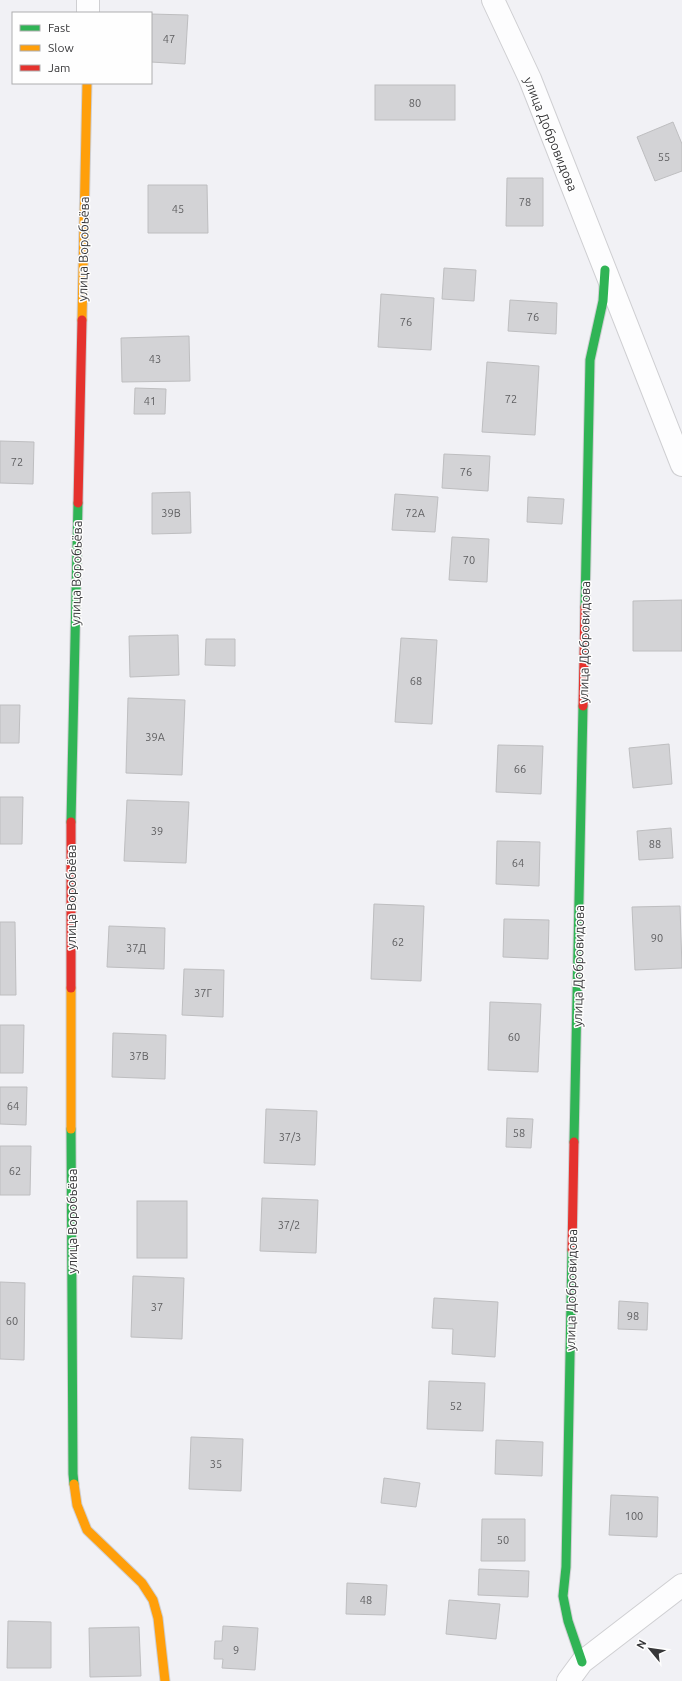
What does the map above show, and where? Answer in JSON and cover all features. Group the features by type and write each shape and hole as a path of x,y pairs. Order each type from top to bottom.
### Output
{"street":[{"path":"88,0 88,12"},
{"name":"улица Добровидова","path":"493,0 530,79 682,465"},
{"name":"улица Воробьёва","path":"86,84 70,874 73,1474 77,1505 87,1530 142,1583 153,1600 158,1618 166,1681"},
{"name":"улица Добровидова","path":"582,1662 568,1621 563,1596 566,1567 590,360 603,301 605,270"},
{"path":"568,1681 582,1662 682,1585"}],"building":[{"path":"152,14 188,15 185,64 152,62"},
{"path":"375,85 455,85 455,120 375,120"},
{"path":"673,122 682,144 682,171 655,181 637,137"},
{"path":"507,178 543,178 543,226 506,226"},
{"path":"148,185 207,185 208,233 148,233"},
{"path":"444,268 476,270 474,301 442,299"},
{"path":"381,294 434,298 431,350 378,347"},
{"path":"510,300 557,303 556,334 508,331"},
{"path":"189,336 190,381 122,382 121,338"},
{"path":"487,362 539,366 535,435 482,432"},
{"path":"135,388 166,389 165,414 134,414"},
{"path":"0,441 34,442 33,484 0,483"},
{"path":"444,454 490,456 488,491 442,488"},
{"path":"190,492 191,533 152,534 152,493"},
{"path":"395,494 438,497 435,532 392,530"},
{"path":"528,497 564,499 562,524 527,522"},
{"path":"452,537 489,539 487,582 449,580"},
{"path":"682,600 682,651 633,651 633,601"},
{"path":"178,635 179,675 130,677 129,636"},
{"path":"401,638 437,640 432,724 395,722"},
{"path":"206,639 235,639 235,666 205,665"},
{"path":"128,698 185,700 182,775 126,773"},
{"path":"0,705 20,705 19,743 0,743"},
{"path":"669,744 672,784 633,788 629,748"},
{"path":"498,745 543,746 541,794 496,792"},
{"path":"0,797 23,797 22,844 0,844"},
{"path":"127,800 189,802 186,863 124,861"},
{"path":"671,828 673,858 639,860 637,831"},
{"path":"497,841 540,842 539,886 496,884"},
{"path":"374,904 424,906 421,981 371,979"},
{"path":"680,906 682,968 635,970 632,907"},
{"path":"504,919 549,920 548,959 503,957"},
{"path":"0,922 15,922 16,995 0,995"},
{"path":"109,926 165,928 164,969 107,967"},
{"path":"184,969 224,970 223,1017 182,1015"},
{"path":"490,1002 541,1004 538,1072 488,1070"},
{"path":"0,1025 24,1025 23,1073 0,1073"},
{"path":"113,1033 166,1035 165,1079 112,1077"},
{"path":"0,1087 27,1087 26,1125 0,1124"},
{"path":"266,1109 317,1111 315,1165 264,1163"},
{"path":"507,1118 533,1119 531,1148 506,1147"},
{"path":"0,1146 31,1146 30,1195 0,1195"},
{"path":"262,1198 318,1200 316,1253 260,1251"},
{"path":"137,1201 187,1201 187,1258 137,1258"},
{"path":"133,1276 184,1278 182,1339 131,1337"},
{"path":"0,1282 25,1283 24,1360 0,1359"},
{"path":"434,1298 498,1302 495,1357 452,1354 453,1329 432,1328"},
{"path":"619,1301 648,1303 647,1330 618,1329"},
{"path":"429,1381 485,1383 483,1431 427,1429"},
{"path":"191,1437 243,1439 241,1491 189,1489"},
{"path":"496,1440 543,1442 542,1476 495,1474"},
{"path":"384,1478 420,1483 416,1507 381,1503"},
{"path":"611,1495 658,1497 657,1537 609,1535"},
{"path":"482,1519 525,1519 525,1561 481,1561"},
{"path":"479,1569 529,1571 528,1597 478,1595"},
{"path":"347,1583 387,1585 385,1615 346,1614"},
{"path":"449,1600 500,1604 496,1639 446,1634"},
{"path":"8,1621 51,1622 51,1668 7,1668"},
{"path":"223,1626 258,1628 255,1670 222,1668 223,1659 214,1659 215,1641 222,1641"},
{"path":"139,1627 141,1676 90,1677 89,1628"}],"traffic: fast":[{"path":"585,607 590,360 603,301 605,270"},
{"path":"71,822 78,503"},
{"path":"574,1142 583,706"},
{"path":"71,1129 74,1484"},
{"path":"572,1250 566,1567 563,1596 568,1621 582,1662"}],"traffic: slow":[{"path":"82,320 87,84"},
{"path":"71,988 71,1129"},
{"path":"74,1484 77,1505 87,1530 142,1583 153,1600 158,1618 165,1681"}],"traffic: jam":[{"path":"78,503 82,320"},
{"path":"583,706 585,607"},
{"path":"71,822 71,988"},
{"path":"572,1250 574,1142"}]}
